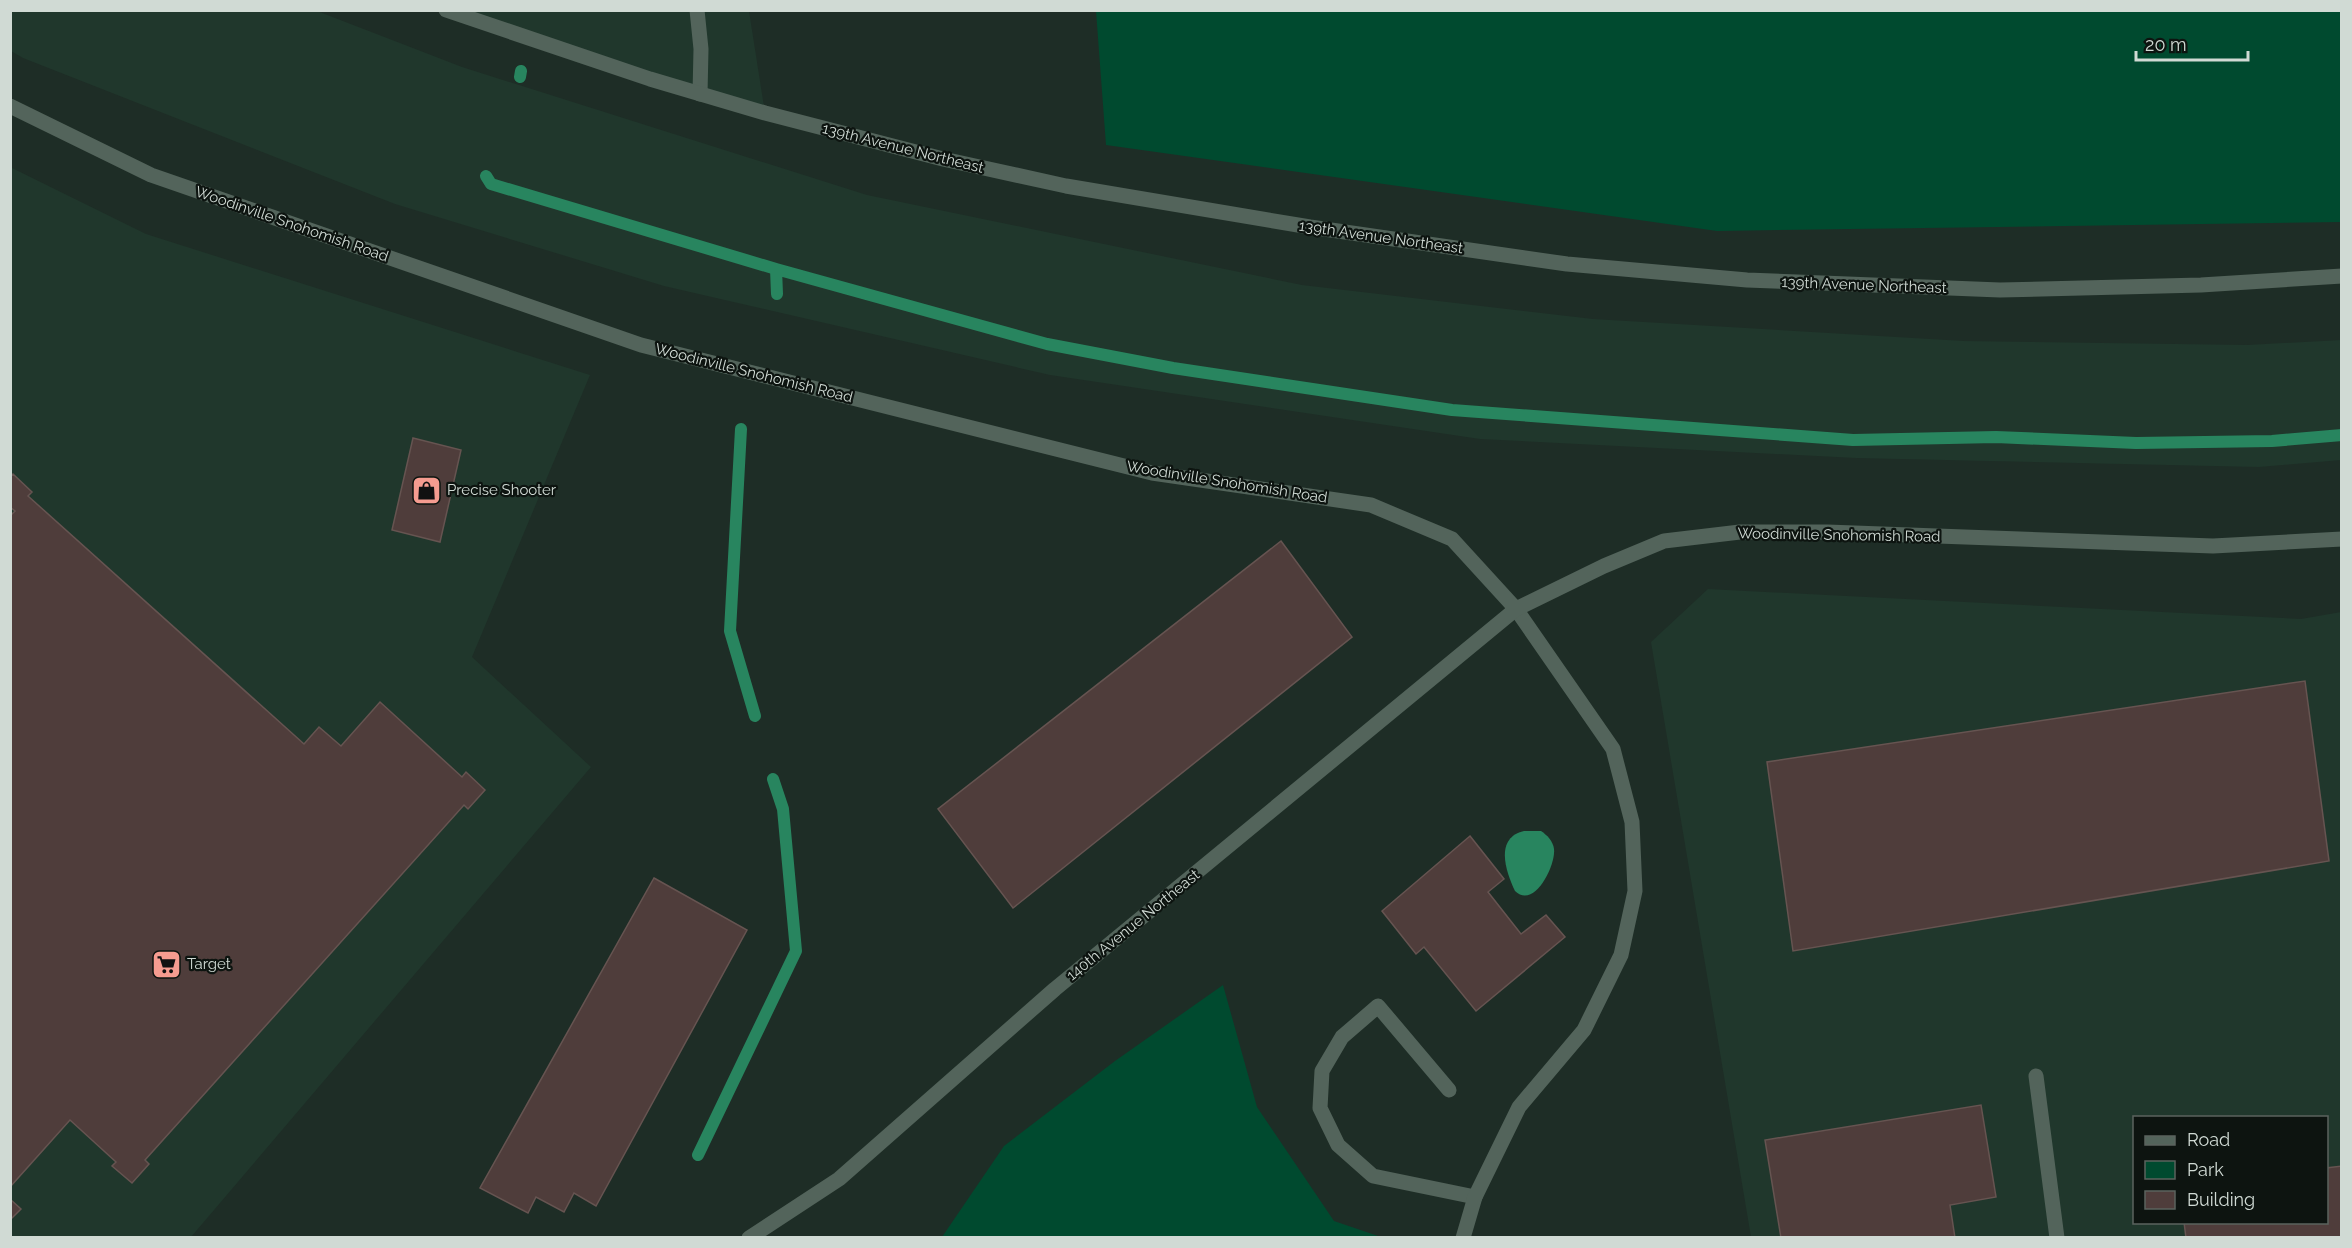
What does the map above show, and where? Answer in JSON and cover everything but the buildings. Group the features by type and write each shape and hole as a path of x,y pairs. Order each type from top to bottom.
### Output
{"main road":[{"name":"139th Avenue Northeast","path":"446,10 700,94 943,159 1066,186 1310,227 1567,264 1747,280 2000,290 2201,285 2342,276"},
{"path":"697,10 701,49 700,94"},
{"name":"Woodinville Snohomish Road","path":"10,106 152,175 641,345 1152,473 1371,505 1452,539 1516,609 1604,566 1664,541 1740,532 1827,532 2213,546 2342,539"},
{"path":"1463,1238 1475,1197 1519,1107 1584,1030 1621,955 1635,891 1632,822 1613,749 1516,609"},
{"name":"140th Avenue Northeast","path":"749,1238 839,1179 1055,989 1516,609"},
{"path":"1449,1090 1378,1006 1342,1037 1322,1071 1320,1108 1338,1145 1373,1176 1475,1197"},
{"path":"2036,1076 2057,1238"}],"shaded area":[{"path":"11,10 317,11 462,67 867,195 1302,285 1593,319 1964,341 2247,345 2341,340 2341,460 2259,467 1856,458 1480,439 1050,375 664,286 395,204 23,58 11,51"},
{"path":"446,11 749,11 765,113"},
{"path":"10,167 146,234 590,375 472,657 591,767 191,1237 11,1237"},
{"path":"1708,589 2301,619 2341,612 2341,1237 1751,1237 1651,642"},
{"path":"1524,831 1541,831 1549,838 1554,849 1548,874 1536,890 1529,895 1522,895 1515,891 1508,875 1505,856 1509,841"}],"green space":[{"path":"1096,11 2341,11 2341,222 1717,231 1106,145"},
{"path":"1223,985 1257,1107 1334,1221 1381,1237 942,1237 1004,1146 1115,1061"}],"waterway":[{"path":"520,77 521,71"},
{"path":"486,176 491,184 776,269 777,294"},
{"path":"776,269 1047,344 1173,368 1452,410 1853,440 1996,437 2136,443 2272,441 2342,435"},
{"path":"741,429 730,631 755,716"},
{"path":"698,1155 796,951 783,809 773,779"}],"place":[{"name":"Precise Shooter","path":"426,490"},
{"name":"Target","path":"166,964"}]}
